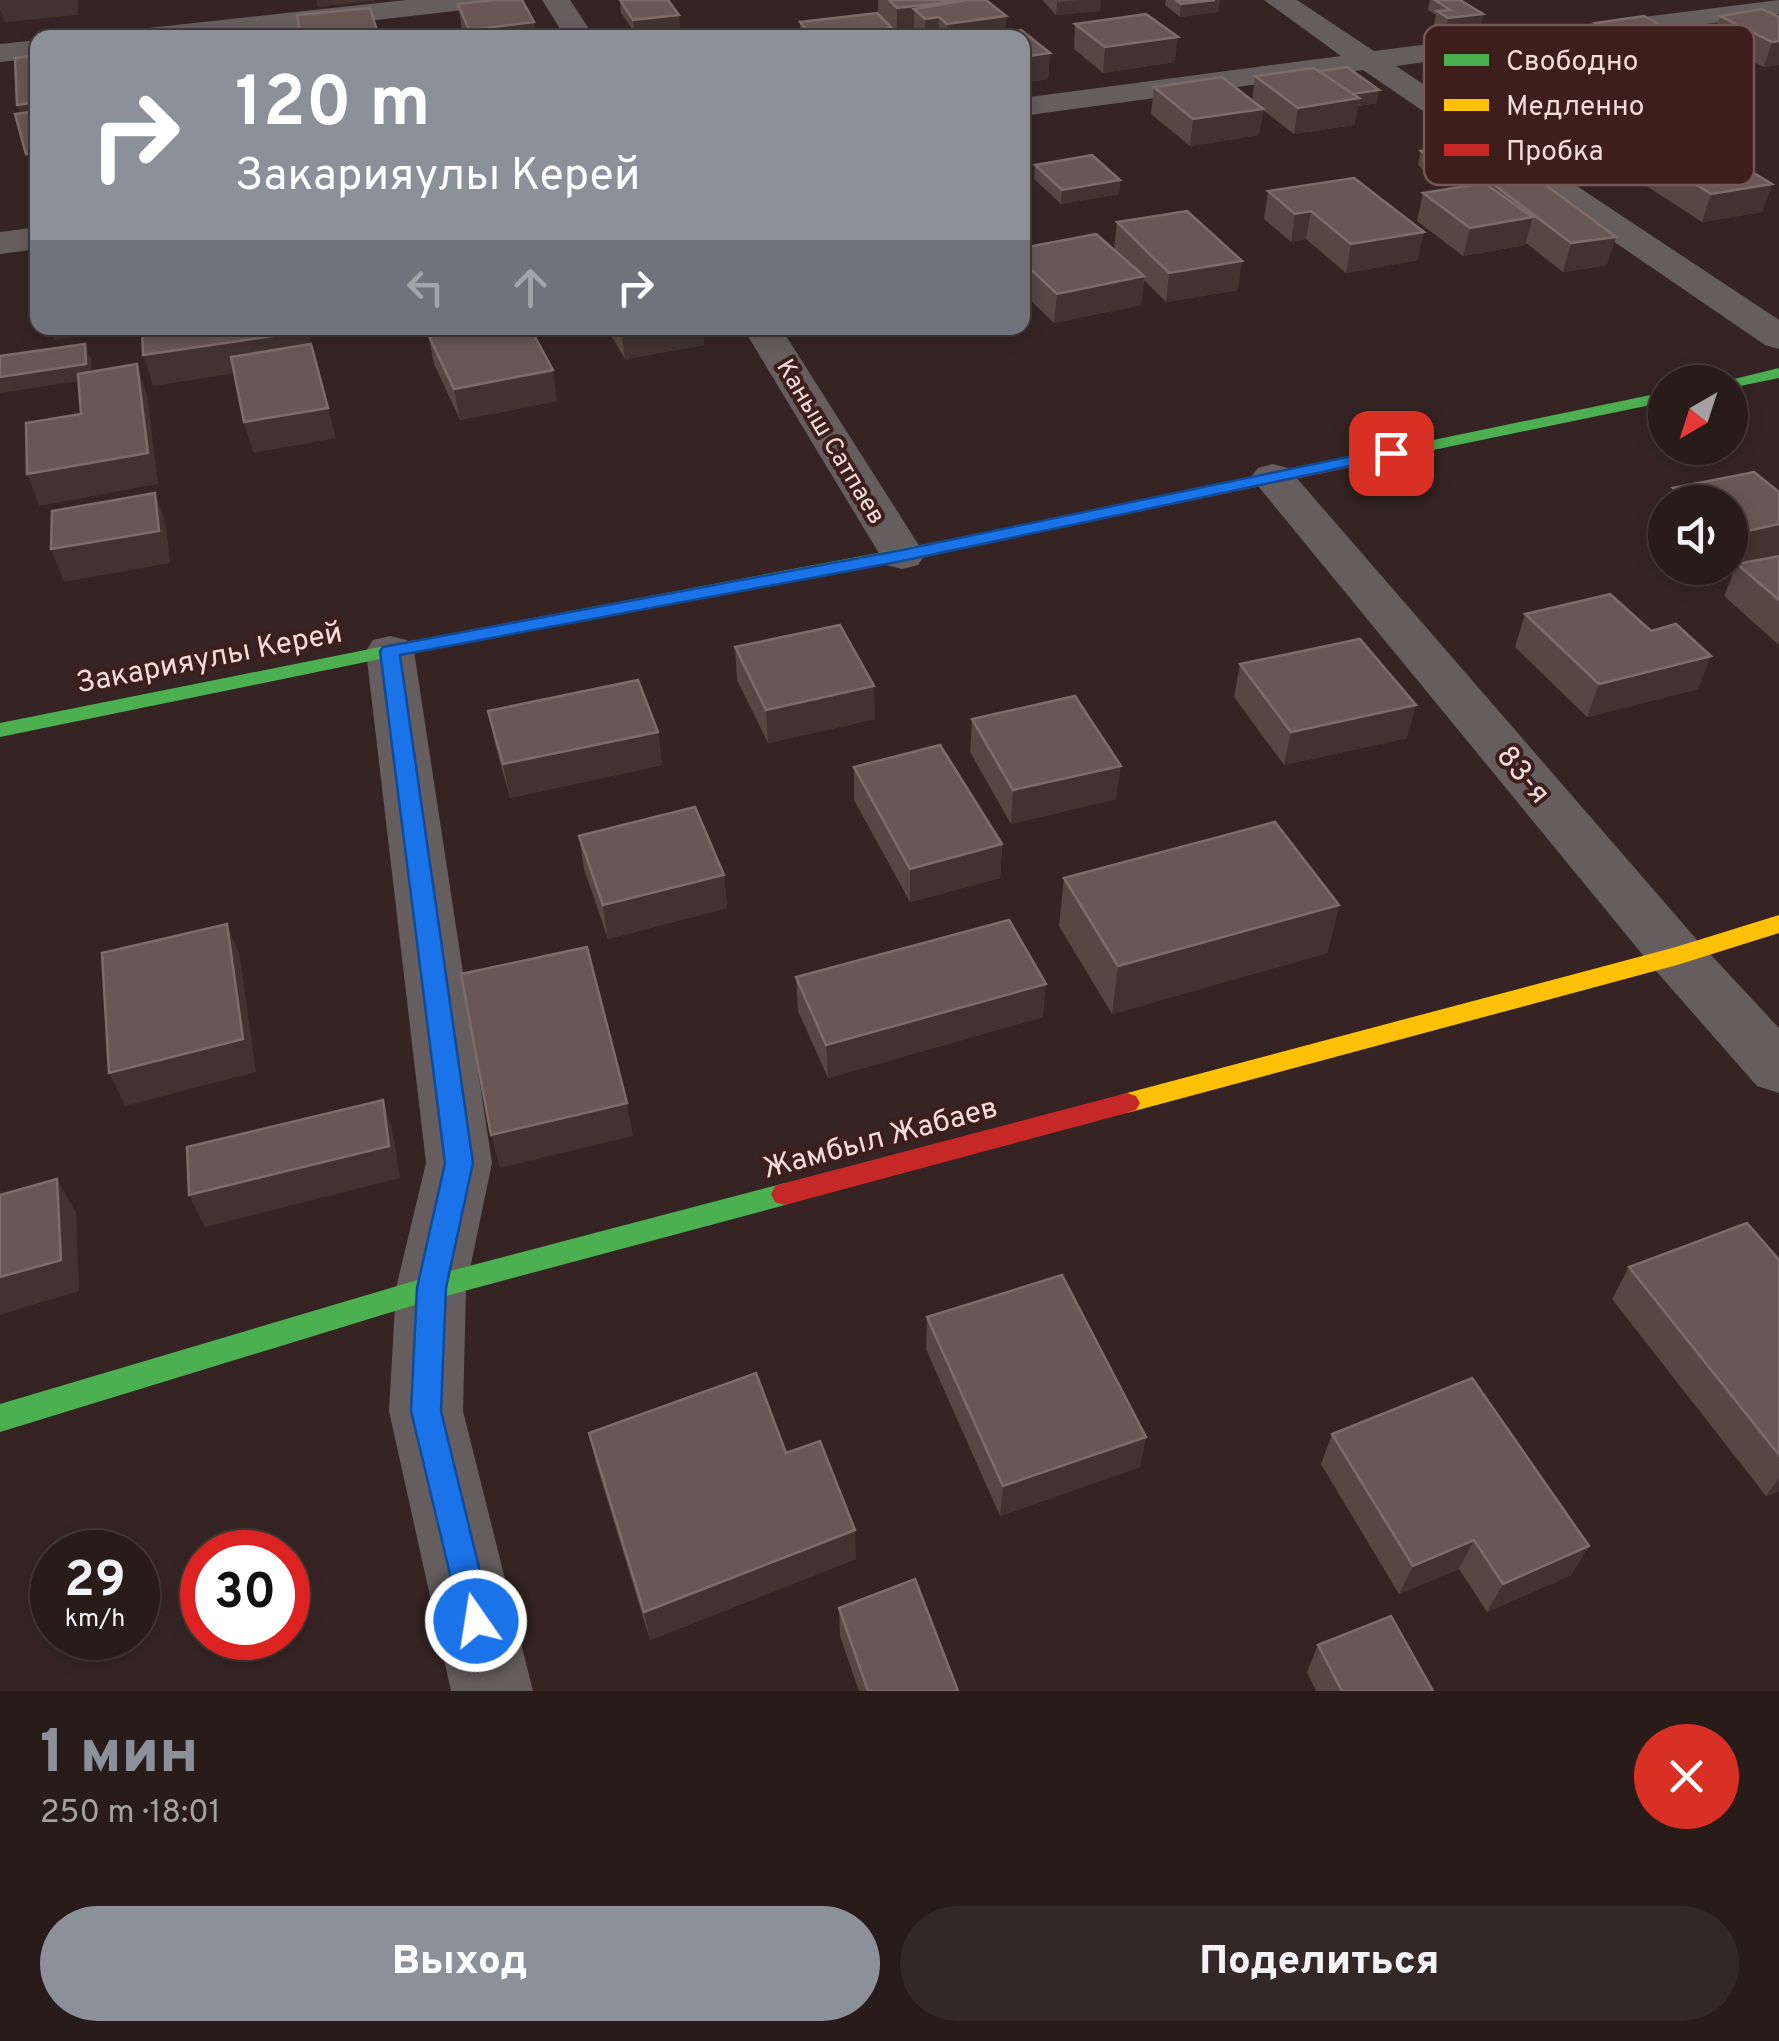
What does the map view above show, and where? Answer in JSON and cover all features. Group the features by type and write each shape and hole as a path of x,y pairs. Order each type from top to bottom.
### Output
{"main road":[{"path":"1748,379 1779,373"},
{"name":"Закарияулы Керей","path":"0,730 390,651 902,555 1648,400"},
{"name":"Жамбыл Жабаев","path":"0,1418 432,1288 1677,956 1779,924"}],"street":[{"path":"211,30 481,0"},
{"path":"556,0 576,30"},
{"path":"1278,0 1424,100"},
{"path":"1642,25 1779,6"},
{"path":"0,53 30,49"},
{"path":"1030,106 1424,55"},
{"path":"1552,185 1779,337"},
{"path":"0,243 30,239"},
{"name":"Каныш Сатпаев","path":"766,335 902,555"},
{"name":"83-я","path":"1274,477 1677,956 1779,1068"},
{"path":"390,651 459,1163 432,1288 426,1411 492,1691"}],"building":[{"path":"522,0 534,22 469,30 458,4"},
{"path":"620,0 668,0 679,15 633,20"},
{"path":"889,0 967,0 897,8"},
{"path":"986,0 1006,16 947,24 939,17 925,19 914,9"},
{"path":"1176,0 1215,0 1181,4"},
{"path":"1435,0 1460,0 1483,14 1448,18 1437,11 1450,10"},
{"path":"370,8 377,30 300,30 297,15"},
{"path":"1762,9 1779,17 1779,41 1772,42 1754,33 1754,25 1738,25 1720,16"},
{"path":"877,13 892,28 806,30 800,22"},
{"path":"1146,14 1178,37 1105,47 1075,24"},
{"path":"1644,16 1660,25 1600,25 1596,23"},
{"path":"1030,37 1050,53 1030,56"},
{"path":"30,56 30,103 17,105 15,58"},
{"path":"1347,67 1379,90 1352,94 1319,71"},
{"path":"1314,68 1359,98 1298,108 1255,76"},
{"path":"1222,77 1263,109 1193,119 1154,87"},
{"path":"30,112 30,153 26,154 15,114"},
{"path":"1092,155 1120,180 1062,190 1035,165"},
{"path":"1754,173 1772,184 1711,194 1697,185 1754,185"},
{"path":"1354,178 1424,232 1351,244 1311,211 1295,214 1268,191"},
{"path":"1487,185 1533,217 1470,228 1423,193"},
{"path":"1494,185 1546,185 1616,237 1571,243"},
{"path":"1187,211 1242,261 1169,273 1117,222"},
{"path":"1096,234 1144,276 1057,294 1030,269 1030,246"},
{"path":"142,335 280,335 143,355"},
{"path":"428,335 534,335 553,370 454,389"},
{"path":"85,344 86,364 0,377 0,356"},
{"path":"311,344 328,408 244,422 231,357"},
{"path":"137,364 148,453 27,474 26,423 81,414 78,374"},
{"path":"1754,472 1779,492 1779,524 1748,531 1748,485 1688,485"},
{"path":"155,493 159,531 51,549 52,511"},
{"path":"1779,556 1779,600 1748,573 1748,562"},
{"path":"1610,594 1651,631 1676,624 1711,656 1599,684 1525,614"},
{"path":"840,625 874,686 766,710 735,647"},
{"path":"1360,639 1416,705 1291,732 1240,664"},
{"path":"638,680 658,732 503,764 488,711"},
{"path":"1075,696 1121,766 1013,790 972,719"},
{"path":"940,745 1002,844 910,869 854,767"},
{"path":"695,807 724,875 603,905 579,836"},
{"path":"1275,822 1339,905 1118,966 1064,878"},
{"path":"1009,920 1046,984 826,1045 796,977"},
{"path":"227,924 243,1039 109,1073 102,953"},
{"path":"587,947 627,1103 491,1135 461,974"},
{"path":"383,1100 389,1146 189,1195 187,1147"},
{"path":"57,1179 61,1260 0,1277 0,1195"},
{"path":"1747,1223 1779,1260 1779,1455 1629,1267"},
{"path":"1062,1275 1146,1437 1003,1486 927,1317"},
{"path":"756,1373 786,1453 820,1441 855,1530 644,1612 589,1433"},
{"path":"1472,1378 1589,1546 1503,1584 1474,1540 1413,1566 1332,1434"},
{"path":"915,1579 958,1691 868,1691 839,1608"},
{"path":"1391,1616 1433,1691 1342,1691 1318,1645"}],"traffic: fast":[{"path":"1748,379 1779,373"},
{"path":"1409,450 1648,401"},
{"path":"0,730 390,651 931,549"},
{"path":"0,1418 431,1288 785,1194"}],"traffic: slow":[{"path":"1127,1103 1677,956 1779,924"}],"traffic: jam":[{"path":"931,549 1409,450"},
{"path":"785,1194 1127,1103"}],"route":[{"path":"476,1621 426,1411 432,1288 459,1163 390,651 902,555 1391,453"}]}
